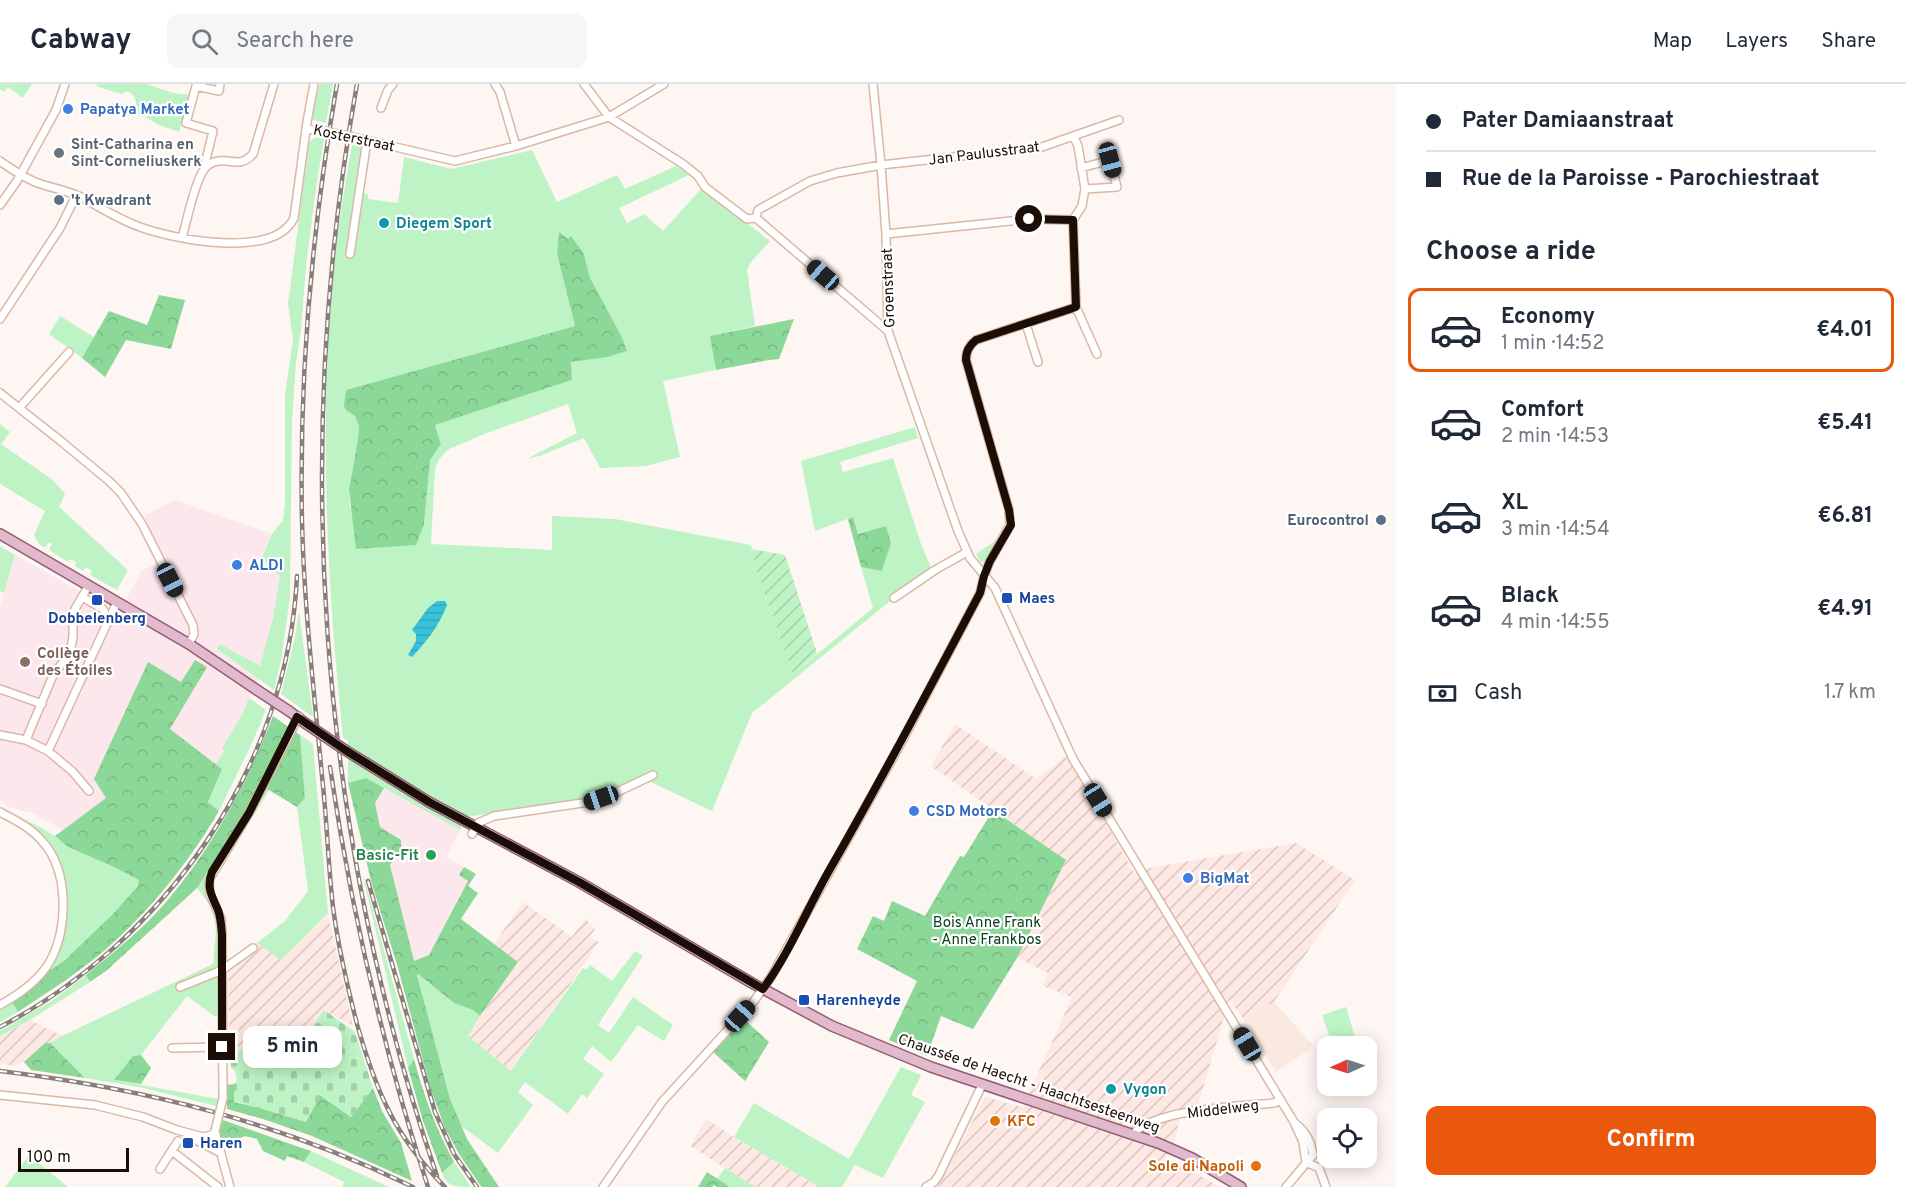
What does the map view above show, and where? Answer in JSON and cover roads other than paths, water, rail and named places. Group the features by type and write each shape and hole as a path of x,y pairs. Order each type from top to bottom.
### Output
{"main road":[{"name":"Chaussée de Haecht - Haachtsesteenweg","path":"0,534 189,644 296,719 473,831 579,882 763,989 843,1030 931,1067 1133,1134 1192,1158 1241,1187"}],"street":[{"path":"0,205 20,175 56,110 65,84"},
{"path":"182,238 213,131 186,123 196,86 219,91 220,84"},
{"path":"204,168 218,161 235,163 246,161 253,154 274,84"},
{"path":"306,129 314,84"},
{"path":"381,108 393,84"},
{"path":"495,84 500,92 516,146"},
{"path":"584,84 609,117 683,164 698,176 705,186 747,219 756,218 888,331"},
{"name":"Kosterstraat","path":"0,161 20,175 76,196 137,226 182,238 223,243 248,243 277,234 289,227 294,218 306,129 367,140 454,161 516,146 609,117 664,84"},
{"name":"Groenstraat","path":"873,84 886,234 888,331 958,531 968,552 995,588 1073,759 1280,1100 1312,1144 1313,1155 1306,1162"},
{"name":"Jan Paulusstraat","path":"756,218 759,210 810,181 837,173 881,165 1042,147 1119,120"},
{"path":"1074,136 1078,146 1085,189 1082,206 1073,220 1076,307 1097,354"},
{"path":"350,254 367,140"},
{"path":"1081,168 1110,160 1117,187 1085,189"},
{"path":"0,318 60,228 76,196"},
{"path":"886,234 1029,219 1073,220"},
{"path":"603,1187 662,1102 763,989 800,927 829,870 900,745 980,593 990,561 1011,525 1009,510 966,360 970,344 1076,307"},
{"path":"1026,324 1038,363"},
{"path":"20,407 69,352"},
{"path":"0,393 20,407 121,493 142,524 193,625 194,634 189,644"},
{"path":"894,598 934,570 968,552"},
{"path":"27,740 54,673 71,648 75,609 89,585"},
{"path":"82,597 103,609 108,620"},
{"path":"48,751 117,602"},
{"path":"0,689 42,704"},
{"path":"230,1187 215,1132 223,1098 221,919 210,894 209,880 249,813 296,719"},
{"path":"0,735 27,740 48,751 73,772 89,791"},
{"path":"473,831 478,823 494,816 589,802 613,794 653,775"},
{"path":"0,813 26,826 43,842 59,874 63,901 59,935 48,965 31,984 0,1005"},
{"path":"180,987 222,970 253,948"},
{"path":"172,1048 222,1047"},
{"path":"926,1187 939,1175 982,1085"},
{"path":"0,1095 95,1105 143,1117 203,1137 215,1132"},
{"name":"Middelweg","path":"1133,1134 1138,1129 1161,1120 1195,1110 1280,1100"},
{"path":"177,1130 221,1154"},
{"path":"160,1169 178,1141"},
{"path":"172,1151 218,1187"},
{"path":"1286,1187 1306,1162 1319,1168 1326,1187"}],"water":[{"path":"437,601 445,601 447,605 444,613 432,633 412,657 408,655 416,641 416,634 412,630 428,608"}],"railway":[{"path":"337,84 321,192 309,301 302,466 305,585 331,891 346,980 357,1024 380,1092 400,1131 445,1187"},
{"path":"357,84 337,221 325,359 322,497 328,635 342,772 365,909 396,1043 437,1176"},
{"path":"0,1027 60,990 115,947 165,896 207,840 243,779 270,714 288,646 297,576"},
{"path":"330,767 348,874 370,979 397,1083 428,1187"},
{"path":"368,881 435,1112 454,1154 477,1187"},
{"path":"0,1071 108,1088 211,1111 313,1144 413,1187"}],"place":[{"name":"Papatya Market","path":"68,109"},
{"name":"Sint-Catharina en Sint-Corneliuskerk","path":"59,153"},
{"name":"'t Kwadrant","path":"59,200"},
{"name":"Diegem Sport","path":"384,223"},
{"name":"Eurocontrol","path":"1381,520"},
{"name":"ALDI","path":"237,565"},
{"name":"Maes","path":"1007,598"},
{"name":"Dobbelenberg","path":"97,600"},
{"name":"Collège des Étoiles","path":"25,662"},
{"name":"CSD Motors","path":"914,811"},
{"name":"Basic-Fit","path":"431,855"},
{"name":"BigMat","path":"1188,878"},
{"name":"Harenheyde","path":"804,1000"},
{"name":"Vygon","path":"1111,1089"},
{"name":"KFC","path":"995,1121"},
{"name":"Haren","path":"188,1143"},
{"name":"Sole di Napoli","path":"1256,1166"}],"park label":[{"name":"Bois Anne Frank - Anne Frankbos","path":"987,930"}]}
